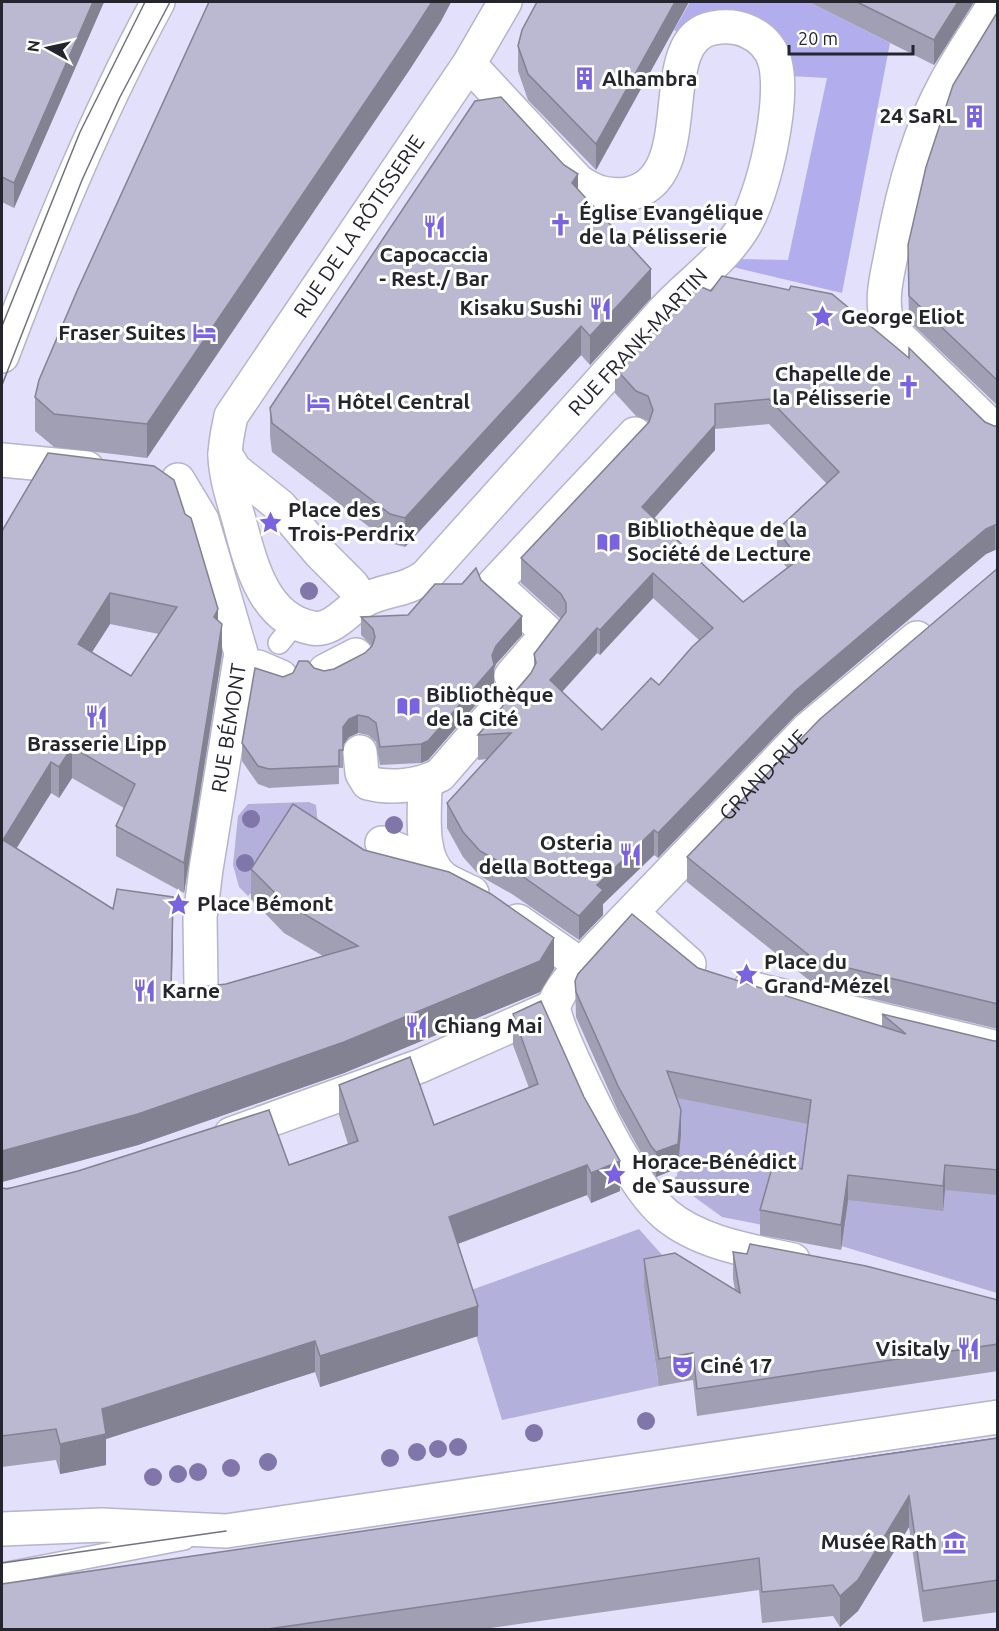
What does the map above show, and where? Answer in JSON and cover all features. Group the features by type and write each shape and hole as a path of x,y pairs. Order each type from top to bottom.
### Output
{"street":[{"path":"2,356 72,176 110,93 158,2"},
{"name":"RUE DE LA RÔTISSERIE","path":"225,454 231,416 240,398 469,64 505,2"},
{"path":"996,2 945,84 914,160 900,205 883,297 884,314 889,327 998,433"},
{"name":"RUE FRANK-MARTIN","path":"363,601 380,593 412,586 426,576 671,302 742,230 754,208 770,149 777,80 775,62 768,46 754,34 739,27 708,29 696,38 687,50 679,77 671,142 665,162 657,175 634,192 610,195 592,190 578,181 469,64"},
{"path":"360,752 362,773 368,783 379,786 425,783 440,775 517,686 511,675 548,633 494,584 635,434"},
{"path":"225,454 235,470 280,506 320,553 352,585 363,601 325,627 313,628 278,652 269,599 259,584 226,474 225,454"},
{"name":"RUE BÉMONT","path":"201,987 200,917 241,652 202,520 163,477 225,454"},
{"path":"2,460 113,471"},
{"name":"GRAND-RUE","path":"554,1006 558,996 581,965 807,730 944,616"},
{"path":"326,671 356,655"},
{"path":"425,783 425,838 430,862 442,877 501,909 581,965"},
{"path":"382,843 430,862"},
{"path":"632,913 689,964 718,980 998,1048"},
{"path":"205,1142 257,1126 420,1066 554,1006 561,1033 622,1158 648,1197 666,1215 717,1241 751,1251 820,1265"},
{"path":"2,1528 102,1525 226,1531 998,1416"}],"lane":[{"path":"2,1574 226,1531"}],"shaded area":[{"path":"690,2 809,2 890,43 842,293 733,267 741,259 788,260 827,78 790,76 789,46 765,24 681,34 674,30"},
{"path":"309,802 316,805 318,826 248,896 239,887 233,865 238,816 248,804"},
{"path":"667,1095 812,1124 805,1194 763,1225 722,1217 671,1180 677,1176 681,1134"},
{"path":"997,1182 997,1293 838,1245 843,1200"},
{"path":"639,1229 663,1256 645,1291 658,1380 664,1385 502,1420 463,1293"}],"building":[{"path":"2,2 93,2 14,183 2,177"},
{"path":"209,2 432,2 147,424 54,414 35,397 39,380 77,291"},
{"name":"Alhambra","path":"537,2 675,2 596,144 528,74 518,46 522,30"},
{"path":"857,2 958,2 934,40"},
{"path":"998,11 998,381 909,296 908,245 926,167 953,85"},
{"path":"501,97 564,165 578,174 572,183 651,269 590,336 581,326 405,518 390,514 272,423 270,408 475,101"},
{"path":"722,276 789,290 791,286 832,294 909,358 909,348 985,422 998,426 998,525 986,529 795,691 658,833 654,830 597,885 603,890 579,916 512,869 480,851 463,832 447,803 511,733 478,735 531,673 536,663 534,654 566,612 566,603 561,594 521,558 649,422 653,410 648,396 636,391 615,368 676,300 681,305 699,286 711,291","holes":["769,399 839,472 777,530 799,559 743,602 642,507 715,425 715,404","653,573 713,628 692,647 659,685 651,678 602,730 550,680 597,628 600,630"]},
{"path":"48,453 154,466 174,480 185,514 191,518 218,609 214,617 222,624 184,863 116,826 135,784 72,747 59,767 51,762 3,840 113,909 117,889 173,897 171,991 226,984 358,946 284,902 251,869 293,804 364,850 449,872 491,894 554,938 540,961 344,1042 138,1114 2,1151 2,531","holes":["110,593 177,607 131,676 78,644"]},
{"path":"476,568 481,580 522,616 496,646 492,655 494,665 428,741 421,744 380,747 376,723 368,717 358,715 349,719 343,727 343,750 339,750 339,766 269,769 258,766 242,743 255,668 283,677 293,673 299,661 308,661 314,668 324,671 334,669 365,653 372,646 375,637 373,629 361,617 408,615 435,584 462,584"},
{"path":"998,568 998,1004 815,960 687,857 820,719"},
{"path":"632,914 698,968 906,1034 882,1014 998,1041 998,1170 945,1165 943,1186 848,1175 841,1225 760,1210 774,1161 802,1169 811,1100 667,1071 681,1110 678,1144 656,1152 618,1086 576,992 575,981 578,974"},
{"path":"541,1001 584,1097 620,1161 591,1173 587,1165 449,1217 478,1306 320,1356 315,1341 102,1409 106,1434 60,1444 56,1429 2,1436 2,1188 7,1189 78,1171 269,1110 289,1165 358,1141 339,1085 410,1057 434,1125 538,1084 513,1014"},
{"path":"750,1244 866,1266 998,1300 998,1344 697,1389 693,1353 659,1359 644,1259 675,1253 740,1293 733,1252 747,1254"},
{"path":"998,1438 998,1580 923,1591 909,1496 858,1580 840,1596 833,1585 762,1592 759,1558 268,1629 2,1629 2,1584"}],"tram line":[{"path":"2,326 80,132 145,2"},
{"path":"2,385 82,180 120,97 170,2"},
{"path":"827,1463 998,1438"},
{"path":"2,1563 226,1531"}],"place":[{"name":"Alhambra","path":"584,79"},
{"name":"24 SaRL","path":"975,116"},
{"name":"Église Evangélique de la Pélisserie","path":"561,225"},
{"name":"Capocaccia - Rest./ Bar","path":"434,227"},
{"name":"Kisaku Sushi","path":"600,308"},
{"name":"George Eliot","path":"823,317"},
{"name":"Fraser Suites","path":"204,333"},
{"name":"Chapelle de la Pélisserie","path":"909,386"},
{"name":"Hôtel Central","path":"319,402"},
{"name":"Place des Trois-Perdrix","path":"270,522"},
{"name":"Bibliothèque de la Société de Lecture","path":"609,542"},
{"name":"Bibliothèque de la Cité","path":"408,707"},
{"name":"Brasserie Lipp","path":"97,716"},
{"name":"Osteria della Bottega","path":"631,855"},
{"name":"Place Bémont","path":"179,904"},
{"name":"Place du Grand-Mézel","path":"746,974"},
{"name":"Karne","path":"144,991"},
{"name":"Chiang Mai","path":"416,1026"},
{"name":"Horace-Bénédict de Saussure","path":"614,1174"},
{"name":"Visitaly","path":"968,1349"},
{"name":"Ciné 17","path":"682,1366"},
{"name":"Musée Rath","path":"955,1542"}]}
